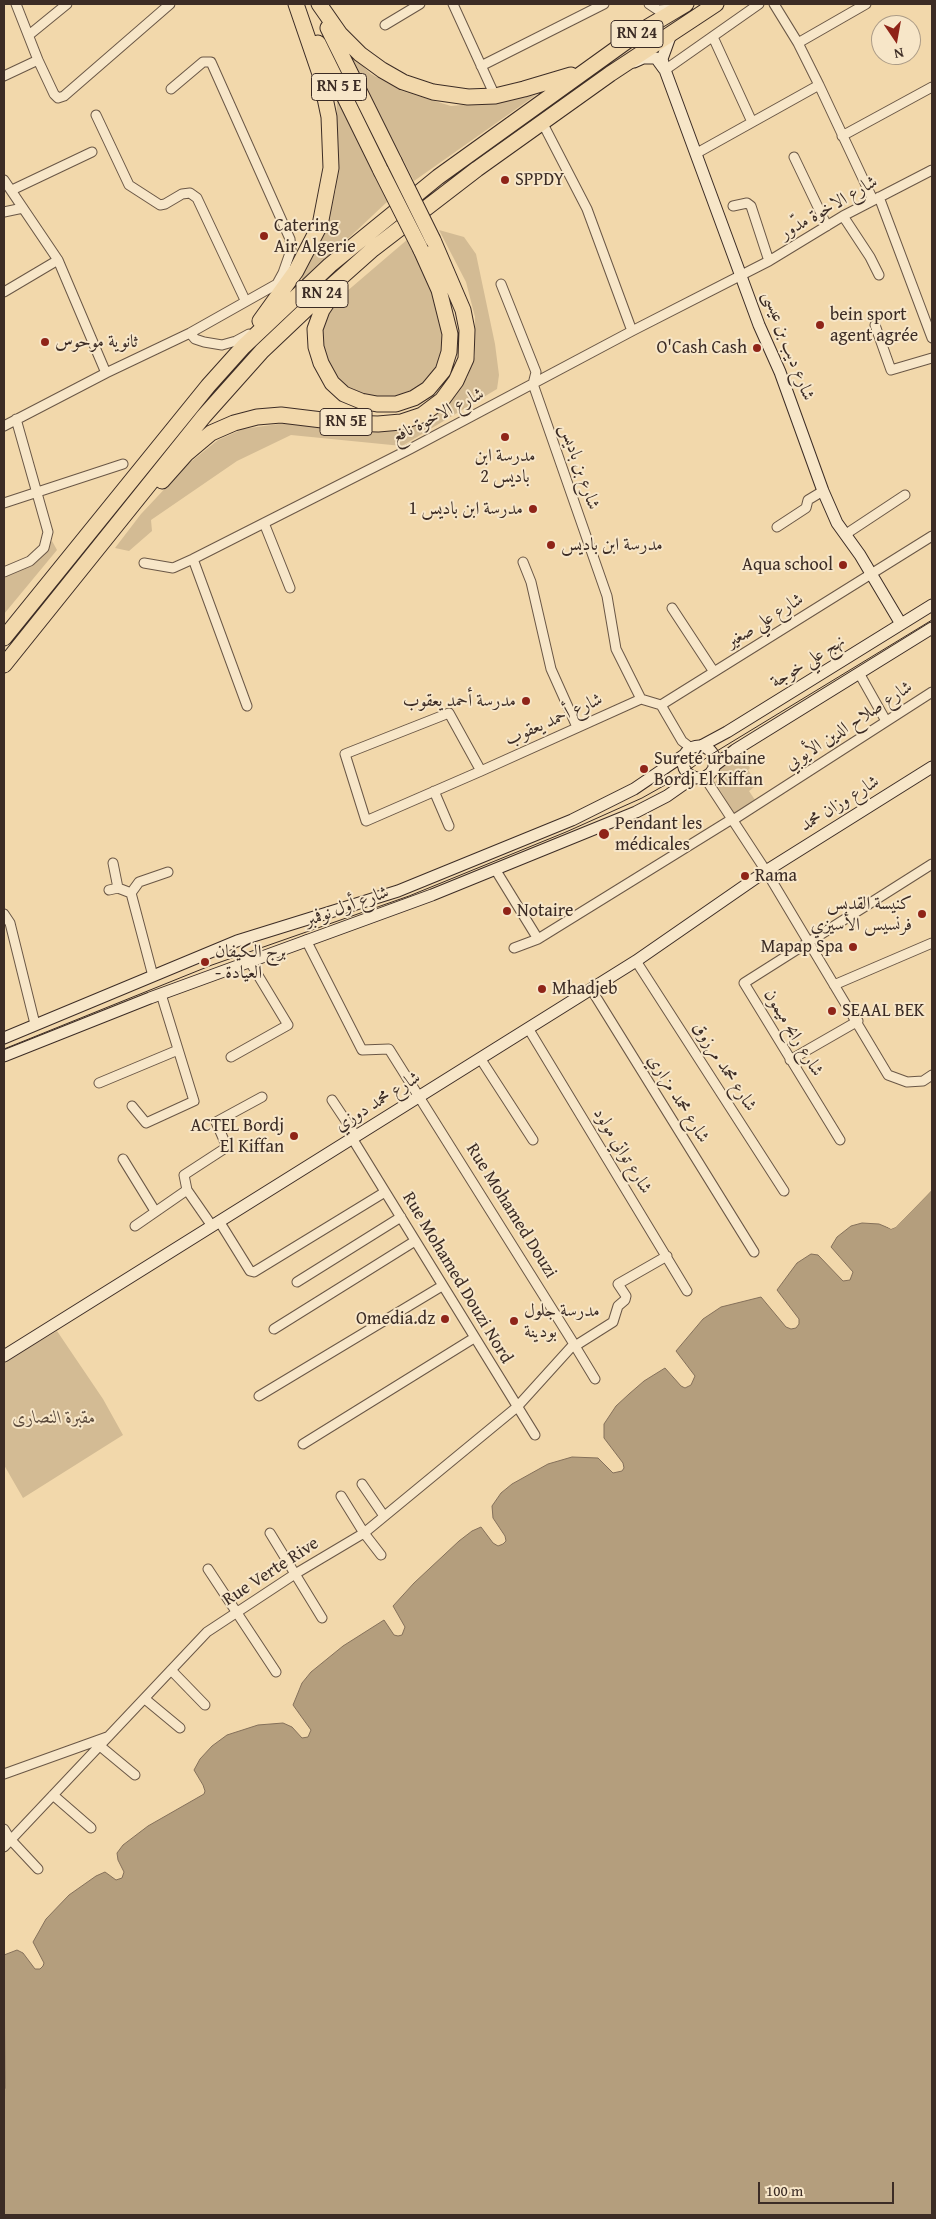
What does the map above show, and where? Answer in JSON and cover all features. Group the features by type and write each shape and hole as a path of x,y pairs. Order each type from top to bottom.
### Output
{"highway":[{"name":"RN 5 E","path":"297,4 381,171"},
{"path":"243,347 296,271 320,225 331,168 328,118 320,74 297,4"},
{"name":"RN 5 E","path":"318,4 394,161"},
{"path":"318,4 340,34 360,54 403,82 433,92 468,97 495,96 554,81 591,67"},
{"name":"RN 24","path":"4,665 114,530 170,456 262,350 372,249 542,122 610,74 716,4"},
{"name":"RN 24","path":"4,638 208,386 243,347 330,265 438,177 641,31 683,5"},
{"name":"RN 5E","path":"114,530 144,501 186,454 211,433 234,422 257,417 281,415 347,423 378,424 401,422 422,415 442,400 456,381 466,359 467,330 463,310 433,240 394,161"},
{"name":"RN 5E","path":"372,249 332,294 322,310 315,329 316,347 321,363 332,383 344,394 361,401 376,404 396,404 414,398 428,389 442,371 449,352 450,334 446,311 439,290 381,171"}],"main road":[{"path":"665,70 662,58 672,32"},
{"path":"610,74 643,58 656,58 665,70"},
{"name":"شارع ديب بن عيسى","path":"665,70 759,324 780,372 823,491 837,523 846,534 901,624"},
{"name":"نهج علي خوجة","path":"692,750 743,723 932,605"},
{"name":"نهج علي خوجة","path":"711,770 734,750 932,628"},
{"path":"692,750 709,750 713,756 711,770 694,777 685,770 683,765 692,750"},
{"name":"شارع أول نوفمبر","path":"4,1038 237,941 398,891 564,823 634,789 692,750"},
{"name":"شارع وزان محمد","path":"766,871 932,767"},
{"name":"شارع أول نوفمبر","path":"4,1056 161,994 432,895 636,812 667,796 694,777"},
{"name":"شارع محمد دوزي","path":"4,1356 636,961 766,871"}],"street":[{"path":"16,4 38,60 54,94 58,98 64,96 170,4"},
{"path":"29,35 67,4"},
{"path":"385,25 420,4"},
{"path":"452,4 495,96"},
{"path":"481,66 604,4"},
{"path":"641,31 648,19 644,4"},
{"path":"649,4 658,10 683,5"},
{"path":"665,70 759,4"},
{"path":"774,4 798,43 842,136 876,199 932,338"},
{"path":"798,43 866,4"},
{"path":"713,37 752,122"},
{"path":"4,76 38,60"},
{"path":"4,426 190,334 245,300 277,284 283,273 291,250 290,240 211,62 203,62 171,89"},
{"path":"697,153 819,85"},
{"path":"842,136 932,87"},
{"path":"96,116 128,185 160,205 182,194 190,193 197,198 245,300"},
{"path":"542,122 587,209 632,331"},
{"path":"12,190 92,152"},
{"path":"794,157 827,226"},
{"name":"شارع الاخوة مدّور","path":"742,275 769,261 843,216 932,170"},
{"path":"4,180 58,260 106,374"},
{"path":"733,206 747,203 751,206 769,261"},
{"path":"4,212 23,208"},
{"path":"843,216 870,256 879,275"},
{"path":"4,292 58,260"},
{"name":"شارع الاخوة نافع","path":"144,563 173,568 193,559 742,275"},
{"name":"شارع بن باديس","path":"501,284 536,372 533,384 607,596 616,650 642,699"},
{"path":"874,325 891,370 932,358"},
{"path":"190,334 195,339 204,342 222,344 236,342 252,332"},
{"path":"4,572 30,561 44,548 48,532 16,419"},
{"path":"4,503 123,464"},
{"path":"777,527 806,508 808,500 823,491"},
{"path":"846,534 905,495"},
{"path":"264,523 290,588"},
{"name":"شارع علي صغير","path":"661,705 932,536"},
{"path":"193,559 247,706"},
{"path":"523,562 531,582 551,669 577,727"},
{"path":"672,608 714,672"},
{"path":"859,673 886,721"},
{"name":"شارع صلاح الدين الأيوبي","path":"515,948 538,939 732,820 932,692"},
{"path":"642,699 661,705 682,741 692,750"},
{"name":"شارع أحمد يعقوب","path":"481,771 449,713 345,754 366,821 481,771 642,699"},
{"path":"711,770 709,784 766,871 834,985 858,1021 888,1074 907,1082 923,1081 932,1075"},
{"path":"434,791 449,826"},
{"path":"113,863 114,889 131,893"},
{"path":"809,942 932,864"},
{"path":"495,869 538,939"},
{"path":"131,893 140,882 168,872"},
{"path":"131,893 152,976"},
{"path":"4,914 10,923 35,1024"},
{"name":"Rue Mohamed Douzi","path":"306,940 362,1050 389,1049 595,1378"},
{"name":"شارع رابح ميمون","path":"809,942 744,983 840,1140"},
{"path":"834,985 932,943"},
{"name":"شارع محمد مرزوق","path":"636,961 784,1191"},
{"path":"231,1057 288,1025 250,962"},
{"name":"شارع محمد مزاري","path":"591,989 754,1252"},
{"path":"132,1106 146,1123 194,1101 161,994"},
{"path":"790,1060 858,1021"},
{"name":"شارع تواتي مولود","path":"528,1028 687,1290"},
{"path":"99,1083 178,1050"},
{"path":"480,1058 533,1140"},
{"path":"262,1097 216,1122 227,1148 184,1175 187,1190 216,1224 250,1271 254,1272 385,1192"},
{"name":"Rue Mohamed Douzi Nord","path":"332,1100 400,1217 534,1435"},
{"path":"123,1159 155,1211"},
{"path":"135,1226 187,1190"},
{"path":"297,1282 400,1217"},
{"path":"274,1329 415,1241"},
{"name":"Rue Verte Rive","path":"7,1843 207,1632 295,1574 364,1532 384,1516 517,1407 574,1345 613,1322 618,1306 625,1300 626,1296 618,1284 667,1256"},
{"path":"259,1396 442,1286"},
{"path":"303,1444 474,1338"},
{"path":"362,1484 384,1516"},
{"path":"341,1496 381,1555"},
{"path":"270,1533 322,1618"},
{"path":"208,1569 276,1672"},
{"path":"171,1670 205,1705"},
{"path":"145,1699 180,1728"},
{"path":"4,1774 111,1735"},
{"path":"100,1746 135,1775"},
{"path":"53,1795 91,1828"},
{"path":"4,1829 7,1843 38,1869"}],"green space":[{"path":"349,53 371,74 402,91 451,106 536,95 414,181"},
{"path":"337,95 388,201 303,281 301,277 328,217 336,189"},
{"path":"439,230 464,237 476,254 495,344 499,375 497,389 402,446 291,435 237,461 151,520 152,531 129,551 115,548 141,514 188,464 218,440 243,429 286,423 369,430 454,394 467,378 475,356 475,317 466,282"},
{"path":"408,239 436,298 442,316 443,357 429,379 417,388 404,396 377,399 349,389 337,377 330,367 322,342 322,330 329,309 339,298"},
{"path":"52,541 57,550 4,614 4,575 30,566"},
{"path":"742,756 750,768 748,770 758,784 749,791 755,800 734,813 715,782 719,778 716,771"},
{"name":"مقبرة النصارى","path":"57,1331 103,1399 123,1435 23,1498 4,1465 4,1362"}],"shaded area":[{"path":"932,1190 932,2215 4,2215 4,1955 17,1950 23,1953 35,1969 40,1969 44,1963 33,1942 46,1919 69,1895 96,1876 105,1872 116,1880 122,1878 124,1872 117,1853 123,1845 148,1826 204,1794 203,1785 194,1770 200,1759 212,1746 227,1735 258,1725 283,1723 292,1727 302,1738 308,1737 311,1730 293,1705 302,1683 311,1672 343,1646 384,1620 394,1635 402,1635 405,1627 393,1606 414,1583 472,1531 481,1527 493,1543 498,1546 503,1544 506,1541 505,1536 493,1518 492,1506 501,1493 512,1484 548,1464 572,1457 598,1458 613,1473 622,1471 624,1468 623,1463 604,1438 604,1424 616,1406 629,1394 644,1381 665,1368 681,1386 685,1388 691,1385 695,1376 676,1351 703,1319 721,1307 761,1297 786,1327 796,1328 799,1324 799,1319 777,1290 797,1263 811,1254 818,1255 843,1281 850,1280 853,1272 831,1247 837,1237 851,1226 862,1223 879,1224 891,1229 896,1227"}],"pier":[{"path":"932,1187 932,1190 896,1227 891,1229 886,1226 884,1223 894,1225"}],"tram line":[{"path":"4,1049 212,965 409,896 566,832 642,798 932,620"}],"place":[{"name":"SPPDY","path":"505,180"},
{"name":"Catering Air Algerie","path":"264,236"},
{"name":"bein sport agent agrée","path":"820,325"},
{"name":"ثانوية موحوس","path":"45,342"},
{"name":"O'Cash Cash","path":"757,348"},
{"name":"مدرسة ابن باديس 2","path":"505,437"},
{"name":"مدرسة ابن باديس 1","path":"533,509"},
{"name":"مدرسة ابن باديس","path":"551,545"},
{"name":"Aqua school","path":"843,565"},
{"name":"مدرسة أحمد يعقوب","path":"526,701"},
{"name":"Sureté urbaine Bordj El Kiffan","path":"644,769"},
{"name":"Pendant les médicales","path":"604,834"},
{"name":"Rama","path":"745,876"},
{"name":"Notaire","path":"507,911"},
{"name":"كنيسة القديس فرنسيس الأسيزي","path":"922,914"},
{"name":"Mapap Spa","path":"853,947"},
{"name":"برج الكيفان - العيادة","path":"205,962"},
{"name":"Mhadjeb","path":"542,989"},
{"name":"SEAAL BEK","path":"832,1011"},
{"name":"ACTEL Bordj El Kiffan","path":"294,1136"},
{"name":"Omedia.dz","path":"445,1319"},
{"name":"مدرسة جلول بودينة","path":"514,1321"}]}
